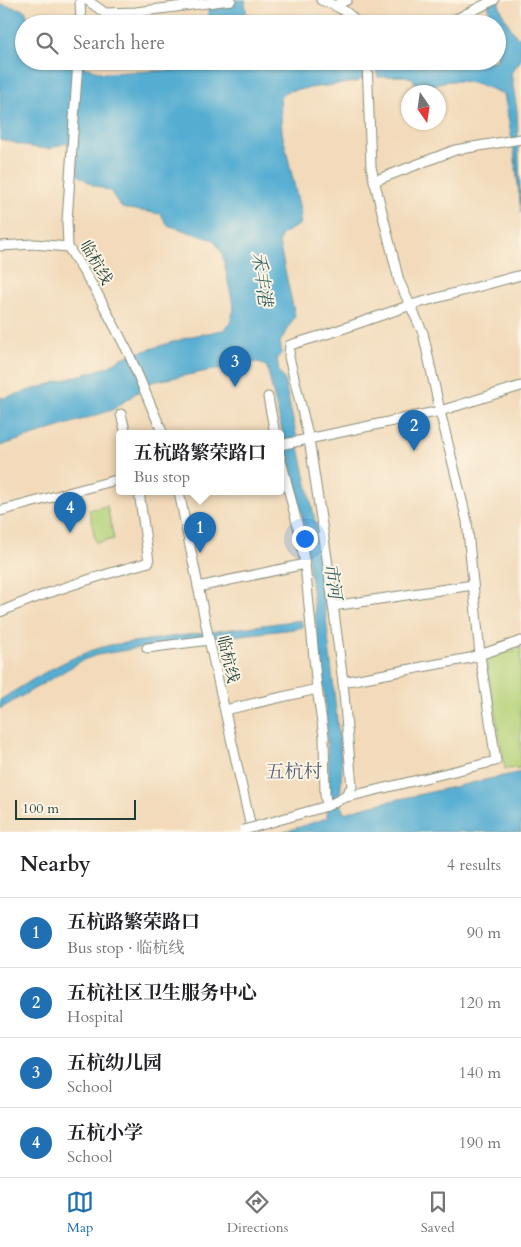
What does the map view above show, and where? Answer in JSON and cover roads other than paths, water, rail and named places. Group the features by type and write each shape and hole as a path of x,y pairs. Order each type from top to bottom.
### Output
{"street":[{"path":"80,0 81,15"},
{"path":"87,0 105,13 136,12 231,0"},
{"path":"321,0 336,5 349,15"},
{"path":"336,5 347,0"},
{"path":"464,15 494,0"},
{"name":"临杭线","path":"77,70 67,221 68,247 96,291 129,354 161,430"},
{"path":"248,830 327,805 343,798 496,761 480,655 467,521 423,333 399,280 374,181 371,167 367,70"},
{"path":"374,181 455,150 521,139"},
{"path":"0,246 34,244 68,247"},
{"path":"343,798 352,787 343,682 309,439 289,357 290,345 411,305 521,275"},
{"path":"284,444 440,412 521,386"},
{"path":"268,397 274,430"},
{"path":"121,414 125,430"},
{"path":"284,472 305,564 317,688 324,736 325,794 327,805"},
{"path":"0,510 116,479"},
{"path":"0,612 88,579 148,562 139,495"},
{"name":"临杭线","path":"180,495 248,830"},
{"path":"198,587 305,564"},
{"path":"333,606 473,585"},
{"path":"147,648 209,640"},
{"path":"343,682 480,655 521,640"},
{"path":"225,710 317,688"}],"water":[{"path":"208,0 246,0 247,15 208,15"},
{"path":"487,0 498,0 503,15 490,15"},
{"name":"禾丰港","path":"0,4 25,10 27,15 15,15 15,70 94,70 104,73 179,70 364,71 364,78 356,82 287,91 280,98 282,132 301,214 299,225 282,234 279,243 295,316 280,342 282,353 277,358 279,372 284,379 316,525 342,766 340,804 344,813 521,772 521,832 284,832 327,818 329,778 324,689 304,524 284,439 284,430 282,430 267,367 259,362 243,364 152,382 112,410 0,446 0,397 4,398 108,367 121,358 192,336 223,330 230,323 234,309 222,253 214,240 167,225 161,214 122,208 110,191 93,185 78,175 76,145 65,143 49,149 30,147 0,139"},
{"path":"506,20 517,37 521,36 521,60 511,73 517,110 521,212 514,151 504,94 482,86 459,81 419,85 412,78 404,76 378,77 376,70 506,70"},
{"path":"301,620 303,627 294,629 163,644 97,655 83,660 0,709 0,700 53,668 95,649 110,645"}],"place":[{"name":"五杭幼儿园","path":"235,387"},
{"name":"五杭社区卫生服务中心","path":"414,451"},
{"name":"五杭小学","path":"70,533"},
{"name":"五杭路繁荣路口","path":"200,553"}],"district":[{"name":"五杭村","path":"294,771"}],"water label":[{"name":"市河","path":"333,581"}]}
